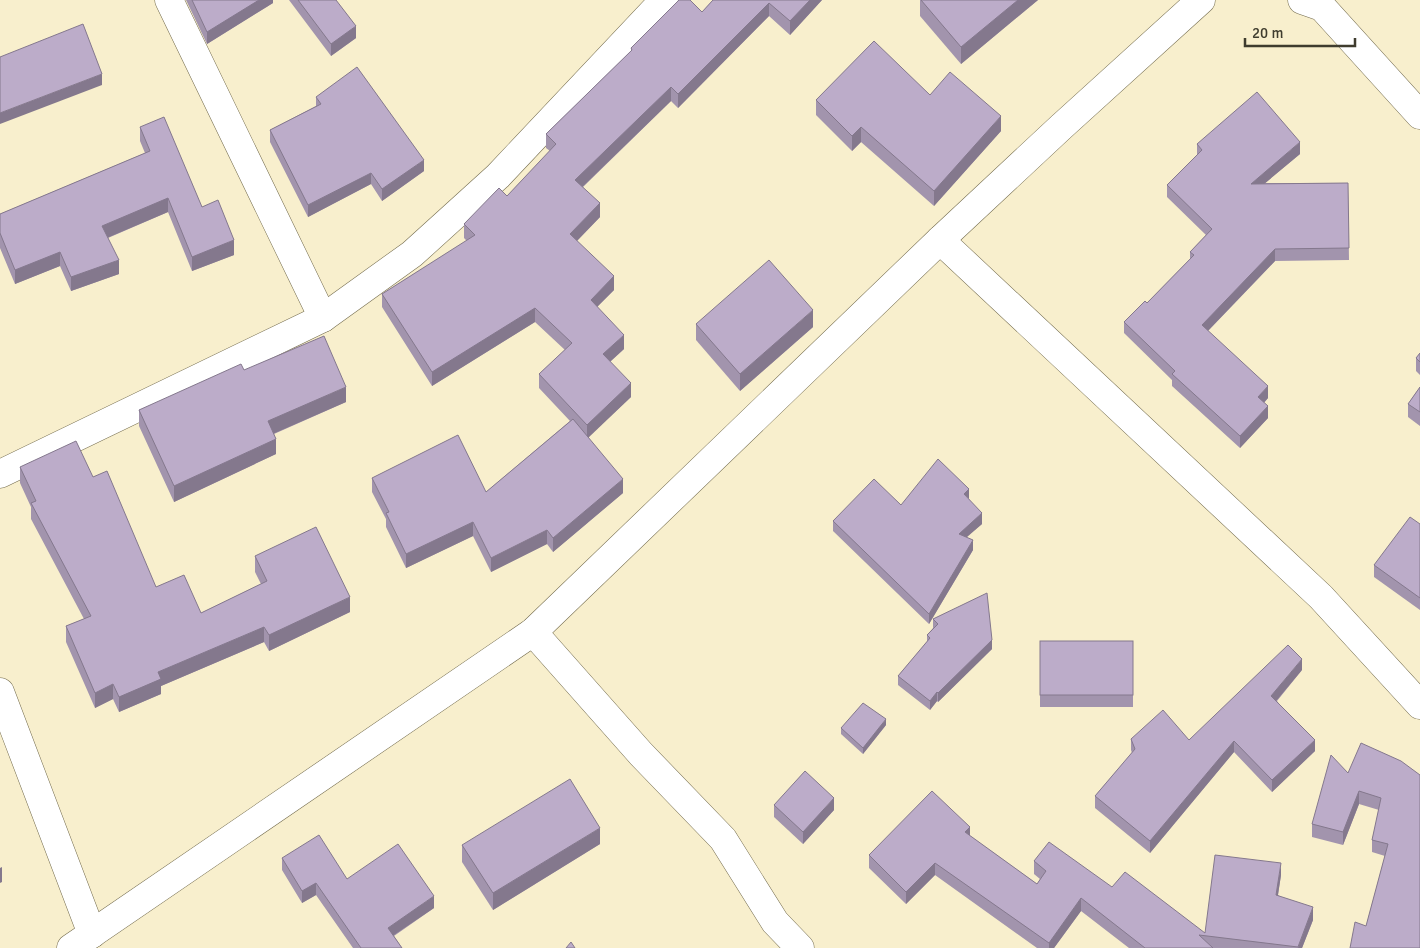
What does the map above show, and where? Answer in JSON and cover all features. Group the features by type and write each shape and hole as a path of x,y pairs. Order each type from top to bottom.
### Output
{"street":[{"path":"169,0 323,318"},
{"path":"0,474 323,318 412,254 498,176 664,0"},
{"path":"0,692 81,941 533,632 940,240 1060,127 1201,0"},
{"path":"1302,0 1322,8 1420,116"},
{"path":"940,240 1321,597 1420,705"},
{"path":"533,632 641,754 723,839 775,922 800,948"}],"building":[{"path":"192,0 259,0 207,32"},
{"path":"298,0 336,0 356,26 331,44"},
{"path":"679,0 690,0 702,12 713,0 810,0 790,21 769,3 678,94 671,87 575,180 600,203 570,234 614,276 591,300 624,335 603,354 631,383 587,425 539,374 572,343 535,308 432,372 382,294 475,235 464,224 499,188 507,196 556,144 546,134 632,50 631,48"},
{"path":"921,0 1018,0 961,47"},
{"path":"83,24 102,74 0,113 0,57"},
{"path":"874,41 930,95 950,72 1001,116 934,191 861,127 852,136 816,100"},
{"path":"357,67 424,160 382,189 371,173 308,205 270,130 321,104 316,97"},
{"path":"1257,92 1300,142 1251,184 1348,183 1349,248 1275,249 1202,325 1268,386 1258,397 1268,406 1240,436 1172,374 1175,371 1124,322 1145,301 1147,303 1194,255 1190,252 1212,229 1167,185 1202,150 1197,144"},
{"path":"164,117 202,207 218,200 234,240 192,257 168,198 102,226 119,260 71,277 60,252 15,270 0,233 0,214 150,151 140,127"},
{"path":"769,260 813,310 740,374 696,324"},
{"path":"324,336 346,387 268,421 276,439 174,486 139,410 241,364 244,370"},
{"path":"1420,353 1420,362 1416,358"},
{"path":"1420,387 1420,412 1408,404"},
{"path":"573,419 623,479 553,538 547,530 491,558 473,522 406,554 386,513 389,512 372,478 458,435 486,492"},
{"path":"76,441 93,477 107,471 156,587 184,575 201,613 267,581 255,556 316,527 350,597 269,635 264,627 158,672 161,679 119,697 113,684 95,693 66,626 91,616 31,503 36,501 20,467"},
{"path":"938,459 969,489 964,494 982,513 959,534 973,540 929,614 833,521 874,479 901,505"},
{"path":"1410,517 1420,524 1420,598 1374,565"},
{"path":"987,593 992,640 937,692 930,701 898,676 930,638 927,635 938,624 933,619"},
{"path":"1040,641 1133,641 1133,695 1040,695"},
{"path":"1288,645 1302,659 1271,696 1315,740 1272,780 1234,741 1150,841 1095,796 1135,749 1131,739 1163,710 1189,740"},
{"path":"863,703 886,719 863,748 841,728"},
{"path":"1361,743 1401,761 1420,775 1420,948 1350,948 1355,922 1366,926 1388,844 1372,840 1381,798 1359,791 1343,832 1312,824 1331,755 1348,773"},
{"path":"805,771 834,798 803,832 774,805"},
{"path":"570,779 600,828 493,893 462,845"},
{"path":"932,791 970,827 965,832 1037,884 1046,871 1034,861 1049,842 1112,887 1125,872 1205,933 1215,855 1281,863 1276,895 1313,907 1298,947 1199,935 1213,948 1145,948 1081,898 1049,943 935,863 906,892 869,855"},
{"path":"319,835 347,879 398,844 434,896 388,928 402,948 361,948 316,883 302,891 282,858"},
{"path":"571,942 575,948 566,948"}]}
